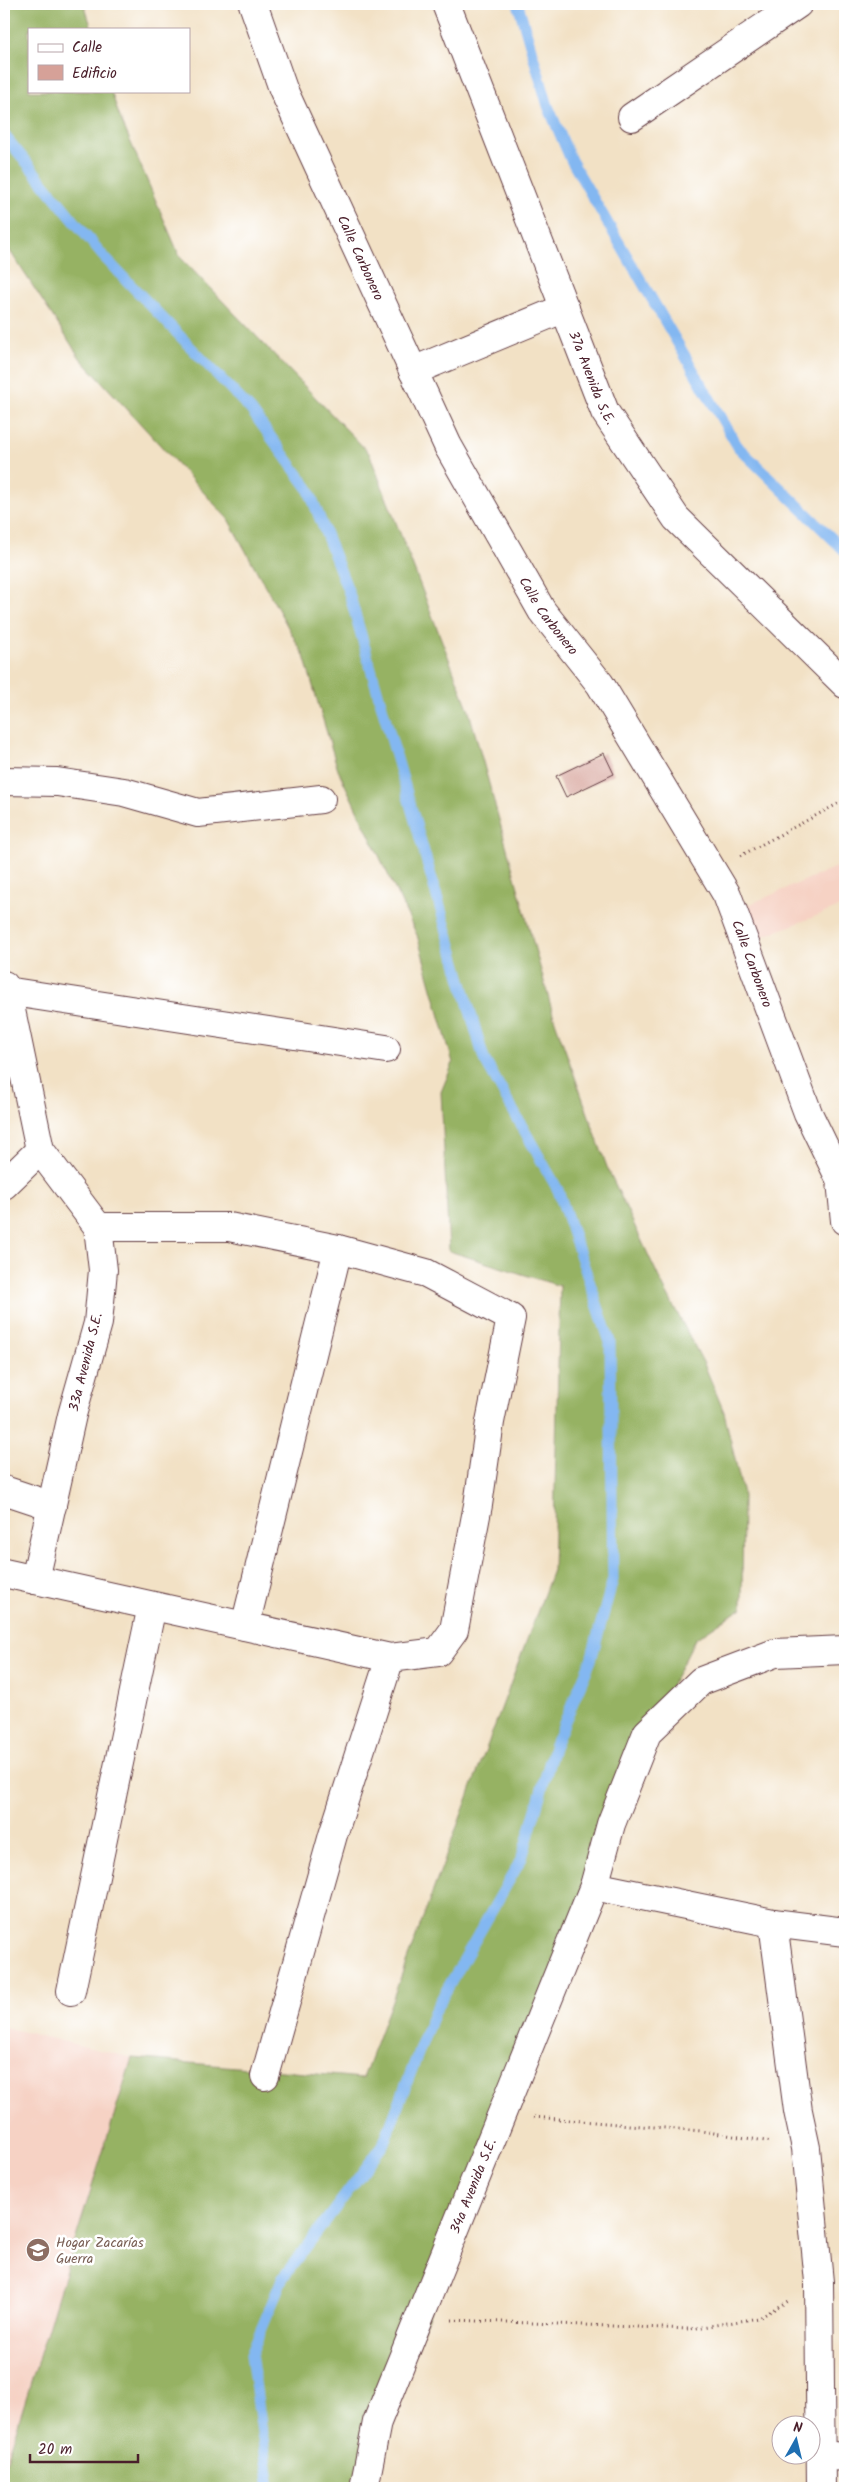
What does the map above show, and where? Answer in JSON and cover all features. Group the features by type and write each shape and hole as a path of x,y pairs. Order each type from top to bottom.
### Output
{"street":[{"name":"Calle Carbonero","path":"253,4 284,89 448,446 542,611 600,684 726,895 808,1113 843,1181 845,1221"},
{"name":"37a Avenida S.E.","path":"446,4 606,412 676,518 845,684"},
{"path":"632,117 798,4"},
{"path":"413,371 565,308"},
{"path":"4,781 57,782 124,792 198,813 321,799"},
{"path":"4,1573 390,1658 438,1652 454,1630 478,1505 490,1422 511,1318 426,1273 338,1249 229,1227 98,1226 40,1150 6,999 386,1048"},
{"path":"4,1185 40,1150"},
{"name":"33a Avenida S.E.","path":"35,1580 72,1415 98,1323 103,1270 98,1226"},
{"path":"245,1626 338,1249"},
{"path":"4,1490 52,1506"},
{"path":"71,1991 152,1606"},
{"name":"34a Avenida S.E.","path":"364,2488 377,2422 594,1886 611,1824 646,1733 701,1681 775,1653 845,1650"},
{"path":"265,2076 333,1835 390,1658"},
{"path":"594,1886 774,1923 845,1932"},
{"path":"774,1923 798,2111 806,2148 819,2282 833,2456 821,2488"}],"path":[{"path":"712,871 845,800"},
{"path":"502,2112 553,2120 701,2131 806,2148"},
{"path":"418,2319 690,2329 759,2318 819,2282"}],"shaded area":[{"path":"836,867 845,888 845,905 751,941 741,908"},
{"name":"Hogar Zacarías Guerra","path":"4,2027 132,2058 4,2469"}],"green space":[{"path":"4,4 84,4 92,28 28,28 28,92 111,92 119,115 180,257 369,453 468,708 555,1021 607,1167 662,1284 704,1364 724,1412 743,1494 742,1608 695,1639 647,1733 364,2488 4,2488 4,2469 132,2058 363,2078 553,1570 560,1286 449,1251 441,1092 453,1063 417,935 338,770 304,656 228,519 80,358 4,242"}],"building":[{"path":"604,753 614,774 566,797 556,776"}],"waterway":[{"path":"518,4 548,106 571,160 738,447 845,551"},
{"path":"4,135 103,256 251,410 308,488 349,593 484,1059 558,1190 610,1342 613,1579 591,1660 554,1747 522,1858 434,2012 383,2145 282,2279 251,2354 270,2488"}],"place":[{"name":"Hogar Zacarías Guerra","path":"38,2250"}]}
